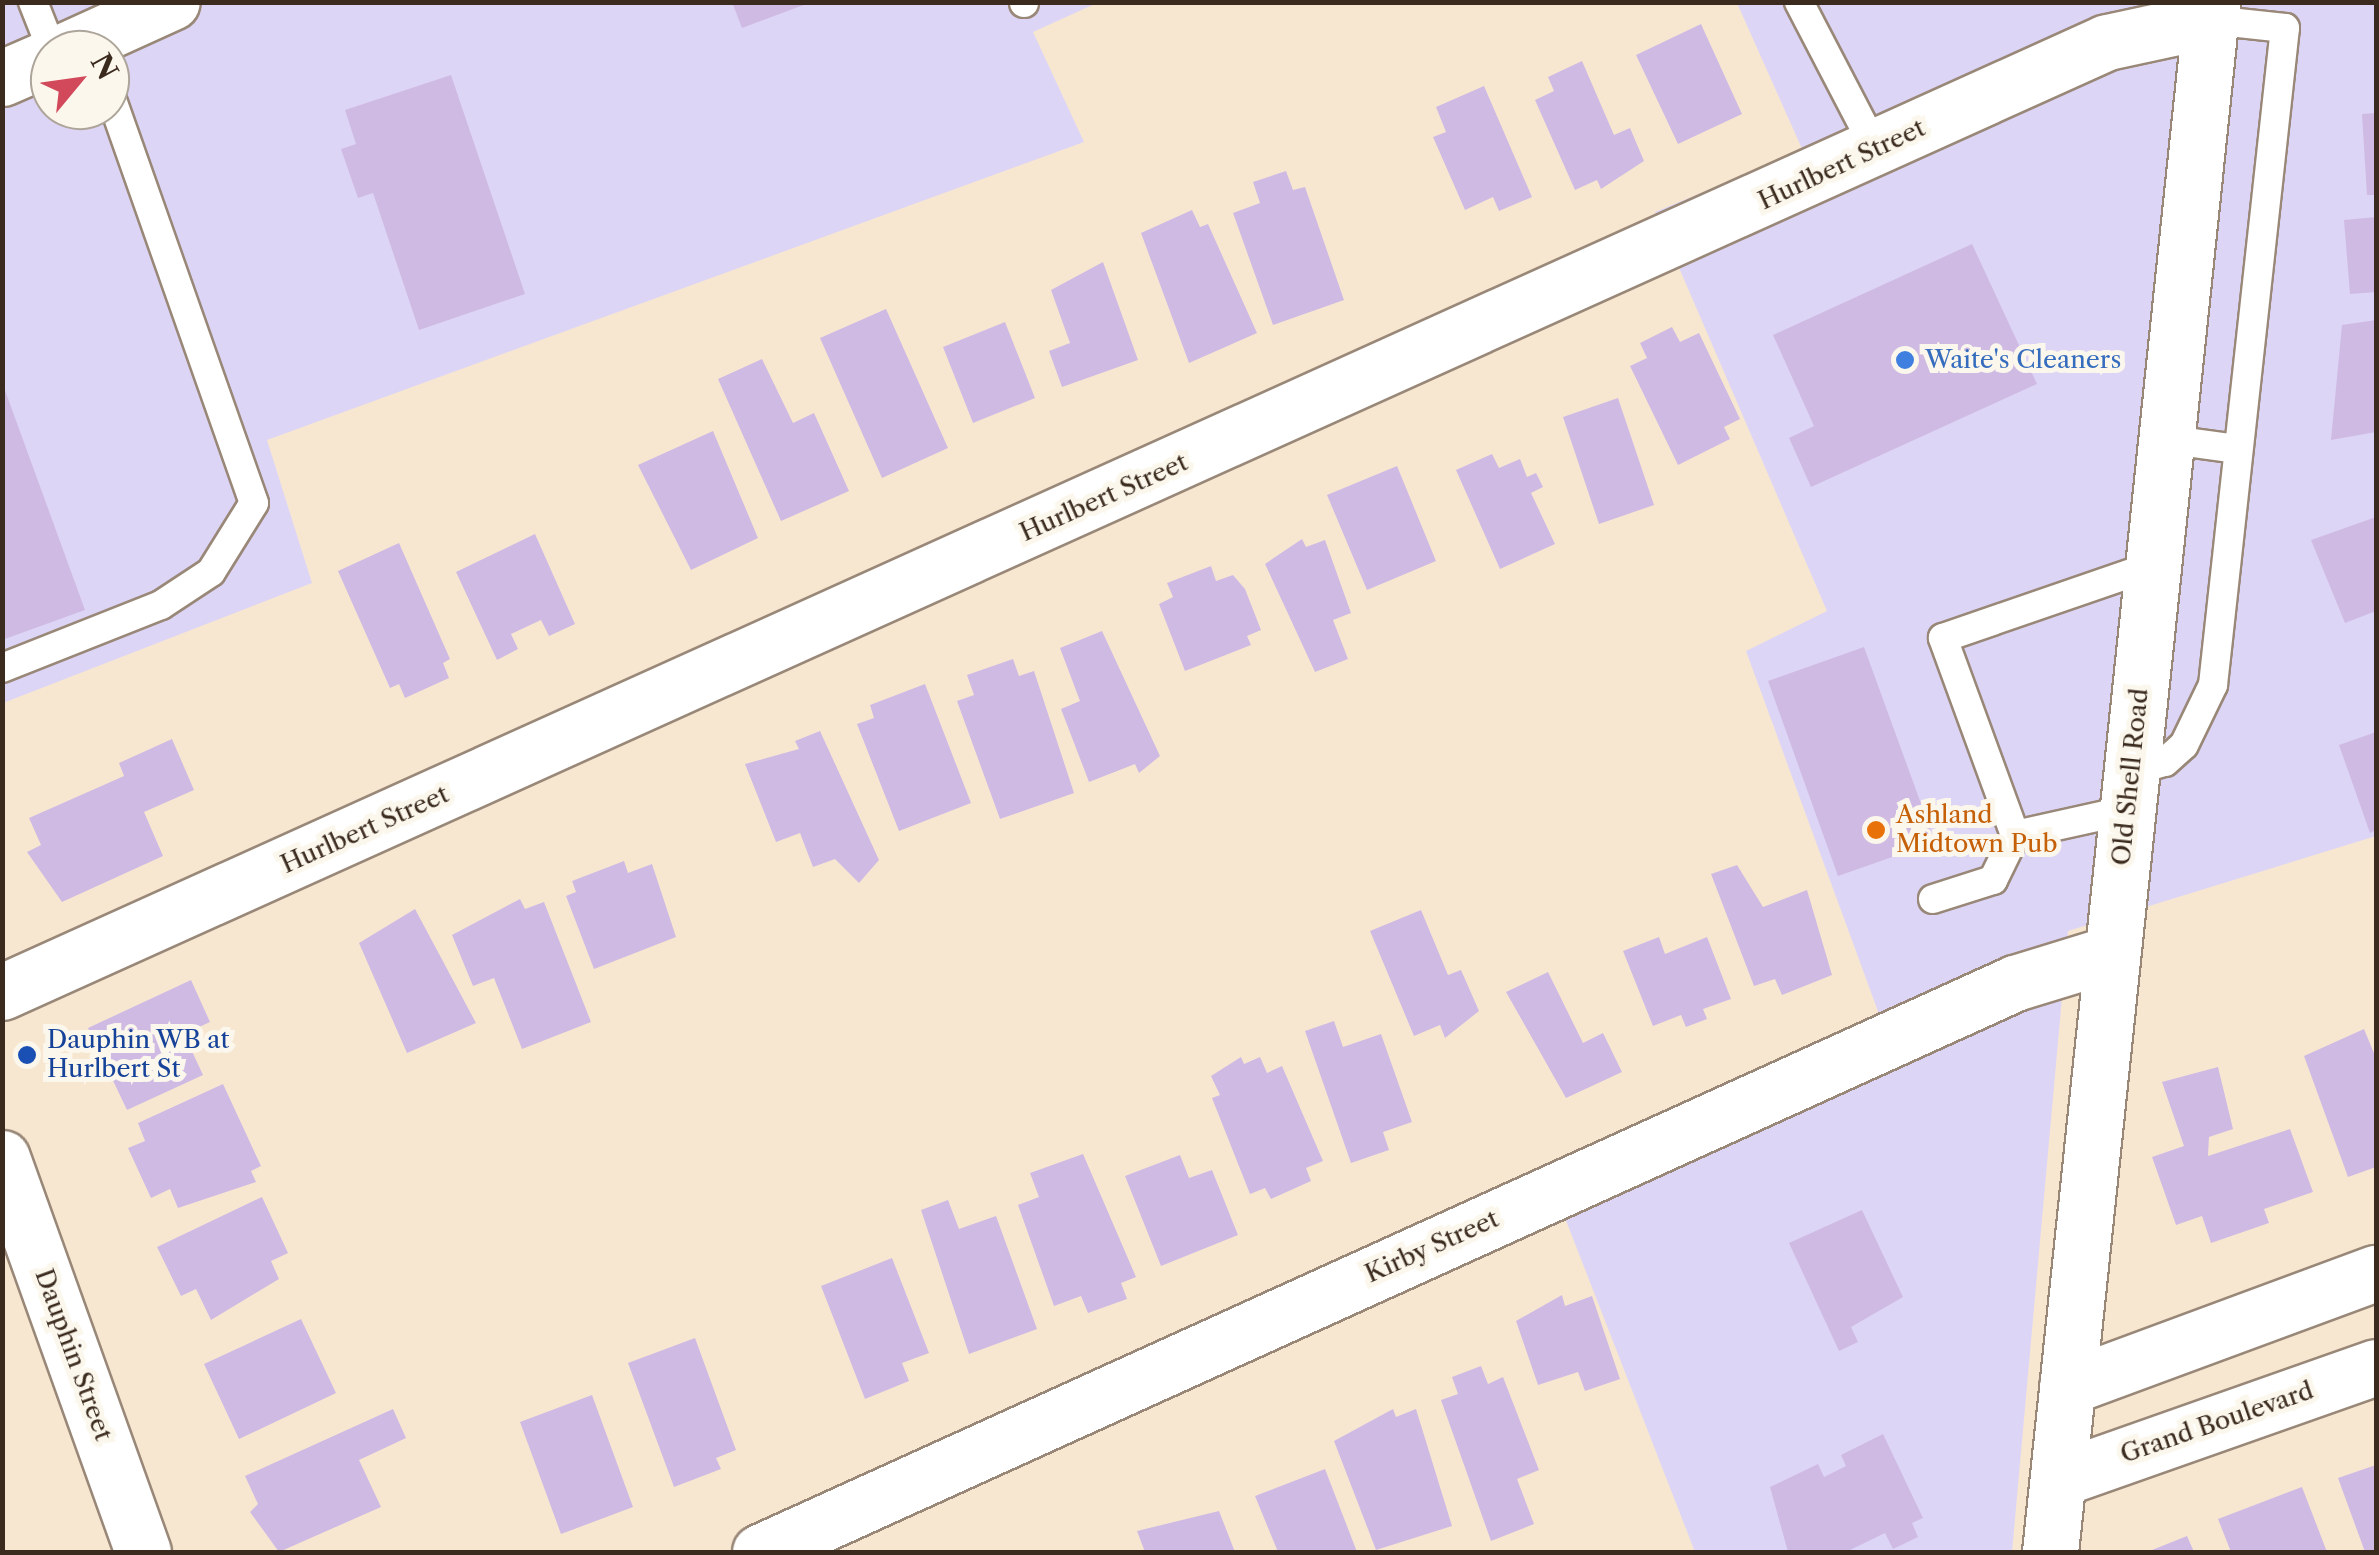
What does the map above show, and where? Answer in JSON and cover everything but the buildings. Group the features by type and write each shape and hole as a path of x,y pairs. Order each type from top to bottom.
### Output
{"street":[{"path":"112,30 172,2"},
{"name":"Hurlbert Street","path":"2,992 1876,150 2107,42 2211,11"},
{"name":"Old Shell Road","path":"2050,1552 2109,954 2131,791 2164,439 2211,11"},
{"path":"2,78 30,66"},
{"name":"Kirby Street","path":"760,1552 2015,982 2109,954"},
{"name":"Dauphin Street","path":"2,1158 143,1552"},
{"path":"2066,1387 2376,1273"},
{"name":"Grand Boulevard","path":"2058,1479 2376,1366"}],"lane":[{"path":"33,2 56,30"},
{"path":"1799,2 1876,150"},
{"path":"1933,899 1993,880 2015,835 2131,791 2184,744 2213,684 2285,28 2211,11"},
{"path":"2,668 161,605 211,572 254,503 122,130"},
{"path":"2164,439 2236,449"},
{"path":"2015,835 1943,638 2152,566"}],"shaded area":[{"path":"3,3 1097,3 1033,32 1084,142 267,440 312,583 3,703"},
{"path":"1737,3 2376,3 2376,836 2068,931 2012,1552 1695,1552 1565,1218 1898,1066 1746,651 1827,611 1655,212 1803,151"}],"place":[{"name":"Waite's Cleaners","path":"1905,360"},
{"name":"Ashland Midtown Pub","path":"1876,830"},
{"name":"Dauphin WB at Hurlbert St","path":"27,1055"}]}
